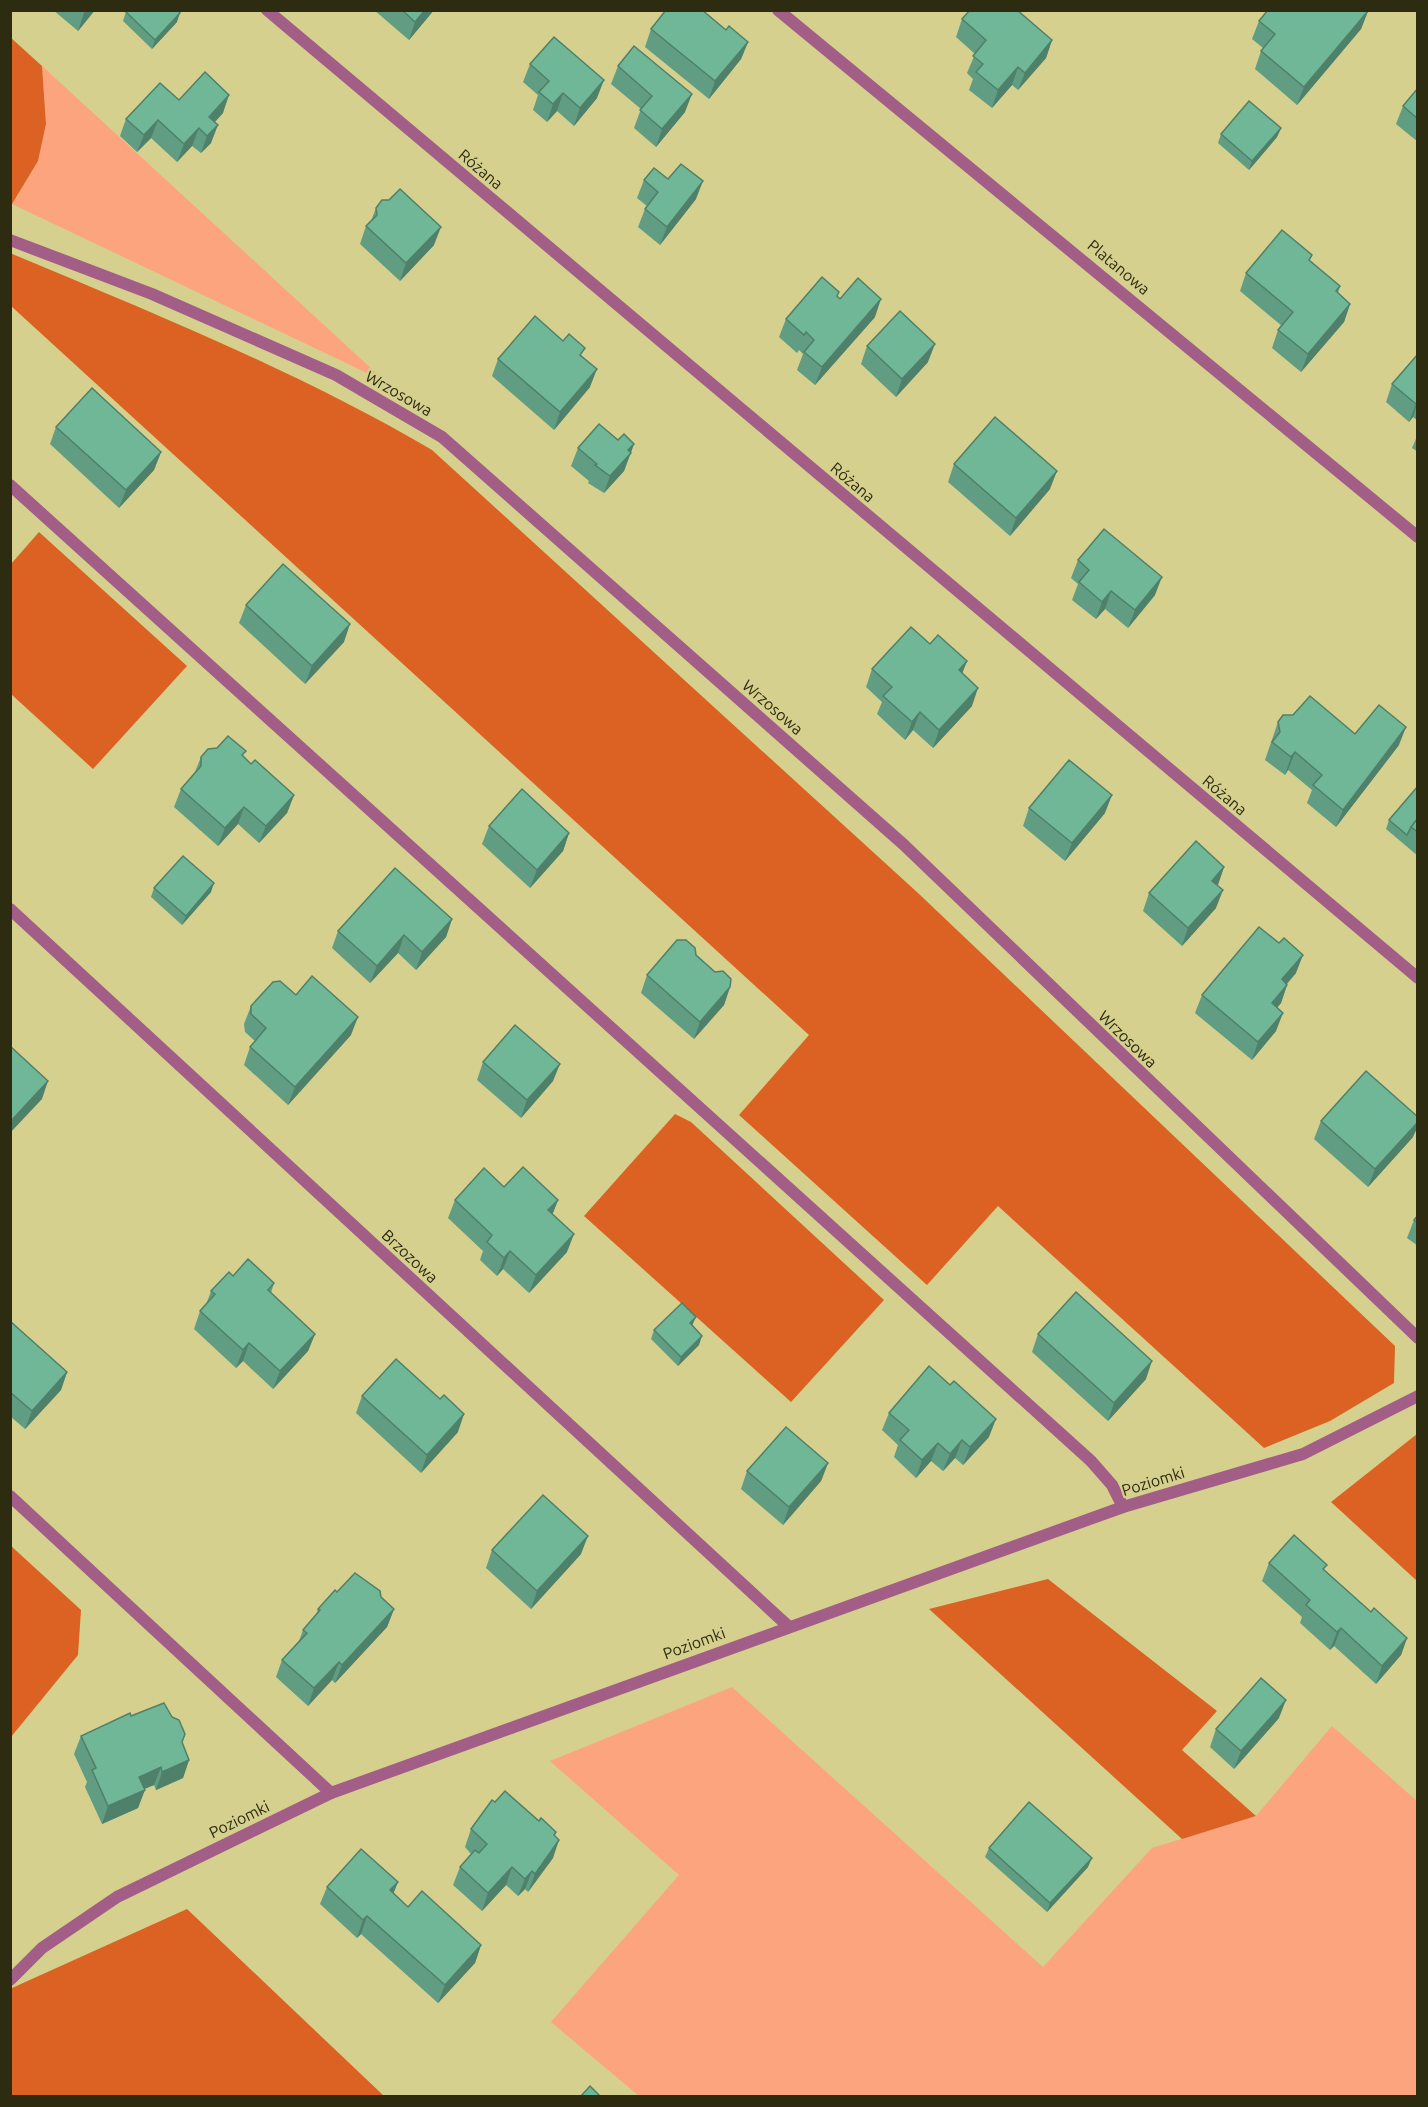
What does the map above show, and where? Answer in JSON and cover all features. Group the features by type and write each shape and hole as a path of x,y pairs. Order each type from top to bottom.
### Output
{"street":[{"name":"Różana","path":"267,10 1418,978"},
{"name":"Platanowa","path":"778,10 1418,537"},
{"name":"Wrzosowa","path":"10,240 152,294 336,375 442,437 903,844 1418,1338"},
{"path":"10,485 1091,1461 1112,1485 1123,1507"},
{"name":"Brzozowa","path":"10,909 788,1626"},
{"name":"Poziomki","path":"10,1980 42,1948 117,1897 331,1793 788,1626 1123,1507 1303,1454 1418,1396"},
{"path":"10,1496 331,1793"}],"shaded area":[{"path":"10,37 42,66 46,124 38,161 12,204"},
{"path":"42,66 386,382 12,204 38,161 46,124"},
{"path":"10,253 278,369 432,450 918,893 1395,1346 1394,1383 1330,1421 1264,1448 998,1206 927,1285 739,1115 809,1035 11,306"},
{"path":"39,532 187,666 93,769 11,694 11,564"},
{"path":"675,1114 691,1122 884,1300 791,1402 584,1216"},
{"path":"1417,1434 1417,1581 1331,1502"},
{"path":"10,1545 81,1610 78,1655 11,1737"},
{"path":"1048,1579 1217,1711 1182,1750 1256,1816 1182,1839 929,1609"},
{"path":"732,1687 1043,1967 1152,1848 1256,1816 1332,1726 1417,1801 1417,2096 639,2096 551,2022 679,1875 550,1761"},
{"path":"187,1909 384,2096 11,2096 12,1988"}],"building":[{"path":"128,10 178,10 180,13 155,40 126,12"},
{"path":"402,10 425,10 415,22"},
{"path":"666,10 702,10 726,30 729,26 748,42 715,81 651,29"},
{"path":"970,10 1017,10 1052,40 1025,73 1018,67 998,90 976,72 983,64 973,56 986,40 962,19"},
{"path":"1268,10 1368,11 1304,87 1261,51 1275,34 1259,21"},
{"path":"554,37 604,80 580,108 563,93 553,104 539,92 549,81 530,64"},
{"path":"634,46 692,94 662,129 640,110 652,96 618,66"},
{"path":"205,72 229,95 209,117 218,125 207,136 199,128 184,144 158,120 144,135 126,119 160,83 179,100"},
{"path":"1418,88 1418,119 1403,106"},
{"path":"1249,101 1281,128 1252,161 1221,134"},
{"path":"681,164 703,181 667,227 645,209 658,192 644,180 654,168 668,179"},
{"path":"400,189 441,227 406,263 366,226 377,215 376,208 382,200 389,200"},
{"path":"1282,230 1312,255 1309,260 1340,286 1336,291 1350,304 1308,354 1278,330 1293,312 1246,273"},
{"path":"822,277 839,292 837,296 840,299 858,278 881,299 822,367 804,352 814,340 806,332 804,335 786,319"},
{"path":"900,311 935,344 902,379 867,346"},
{"path":"535,316 563,341 569,334 585,348 580,355 597,369 560,412 498,359"},
{"path":"1418,354 1418,401 1416,404 1392,384"},
{"path":"92,388 161,452 126,490 56,427"},
{"path":"995,417 1057,471 1016,518 954,464"},
{"path":"599,424 618,440 624,434 634,444 628,450 631,453 610,476 578,448"},
{"path":"1104,529 1162,577 1135,610 1111,591 1102,602 1079,582 1089,570 1078,560"},
{"path":"283,564 350,624 312,666 246,605"},
{"path":"911,627 930,644 938,635 967,661 959,670 978,688 939,730 920,712 912,722 883,696 892,687 872,669"},
{"path":"1310,696 1355,734 1379,705 1406,727 1343,810 1313,785 1322,775 1295,752 1291,757 1272,742 1280,732 1278,722 1283,715 1293,715"},
{"path":"228,736 246,751 242,755 251,764 255,760 294,795 266,826 244,807 225,828 181,789 201,766 201,757 208,749 217,748"},
{"path":"1069,760 1112,795 1072,843 1029,808"},
{"path":"1418,786 1418,818 1407,835 1389,820"},
{"path":"522,789 569,833 537,870 489,826"},
{"path":"1418,818 1418,832 1411,827"},
{"path":"1196,841 1224,867 1212,881 1223,890 1188,928 1149,893"},
{"path":"183,856 214,883 186,916 154,888"},
{"path":"395,868 452,919 422,952 404,935 377,966 338,931"},
{"path":"1259,927 1279,943 1284,938 1303,955 1282,979 1287,985 1272,1003 1283,1013 1258,1042 1202,995"},
{"path":"677,940 686,940 695,948 696,955 715,972 723,971 731,979 730,987 700,1022 647,975"},
{"path":"312,976 358,1017 295,1087 250,1047 266,1028 251,1014 251,1006 273,982 280,981 296,995"},
{"path":"515,1025 560,1064 527,1100 483,1062"},
{"path":"10,1046 48,1081 10,1122"},
{"path":"1366,1071 1418,1117 1418,1122 1375,1169 1321,1121"},
{"path":"523,1167 558,1200 548,1210 574,1234 536,1275 510,1251 504,1258 487,1242 492,1235 455,1200 484,1168 504,1187"},
{"path":"248,1259 274,1283 268,1290 315,1334 280,1371 249,1343 243,1350 200,1311 215,1294 211,1291 229,1272 233,1276"},
{"path":"1076,1292 1152,1361 1114,1403 1038,1334"},
{"path":"682,1303 696,1317 690,1323 702,1336 681,1357 654,1330"},
{"path":"10,1321 67,1372 32,1411 10,1392"},
{"path":"396,1359 440,1399 444,1395 464,1414 427,1455 362,1396"},
{"path":"929,1366 950,1385 954,1381 996,1419 970,1447 962,1440 950,1454 938,1443 922,1460 900,1440 909,1430 889,1413"},
{"path":"786,1427 828,1463 789,1507 747,1471"},
{"path":"543,1495 588,1536 537,1591 492,1550"},
{"path":"1294,1535 1327,1565 1323,1569 1371,1612 1374,1608 1407,1638 1382,1666 1341,1628 1337,1632 1306,1605 1310,1600 1269,1563"},
{"path":"355,1573 380,1591 381,1597 394,1609 342,1665 339,1662 314,1688 282,1660 307,1633 303,1630 320,1610 318,1609"},
{"path":"1261,1678 1286,1700 1241,1751 1216,1729"},
{"path":"164,1703 172,1717 179,1720 185,1734 182,1742 189,1760 162,1772 161,1767 139,1777 145,1790 108,1806 92,1770 96,1768 81,1736 130,1713 131,1716"},
{"path":"505,1791 539,1821 541,1818 556,1832 554,1835 559,1840 535,1874 532,1871 525,1879 512,1867 488,1893 460,1867 475,1850 479,1853 487,1844 471,1829 492,1800 495,1802"},
{"path":"1029,1802 1092,1858 1050,1903 989,1848"},
{"path":"361,1849 398,1882 390,1890 408,1907 422,1891 481,1945 445,1985 367,1916 363,1920 327,1887"},
{"path":"590,2086 601,2097 580,2097"}]}
